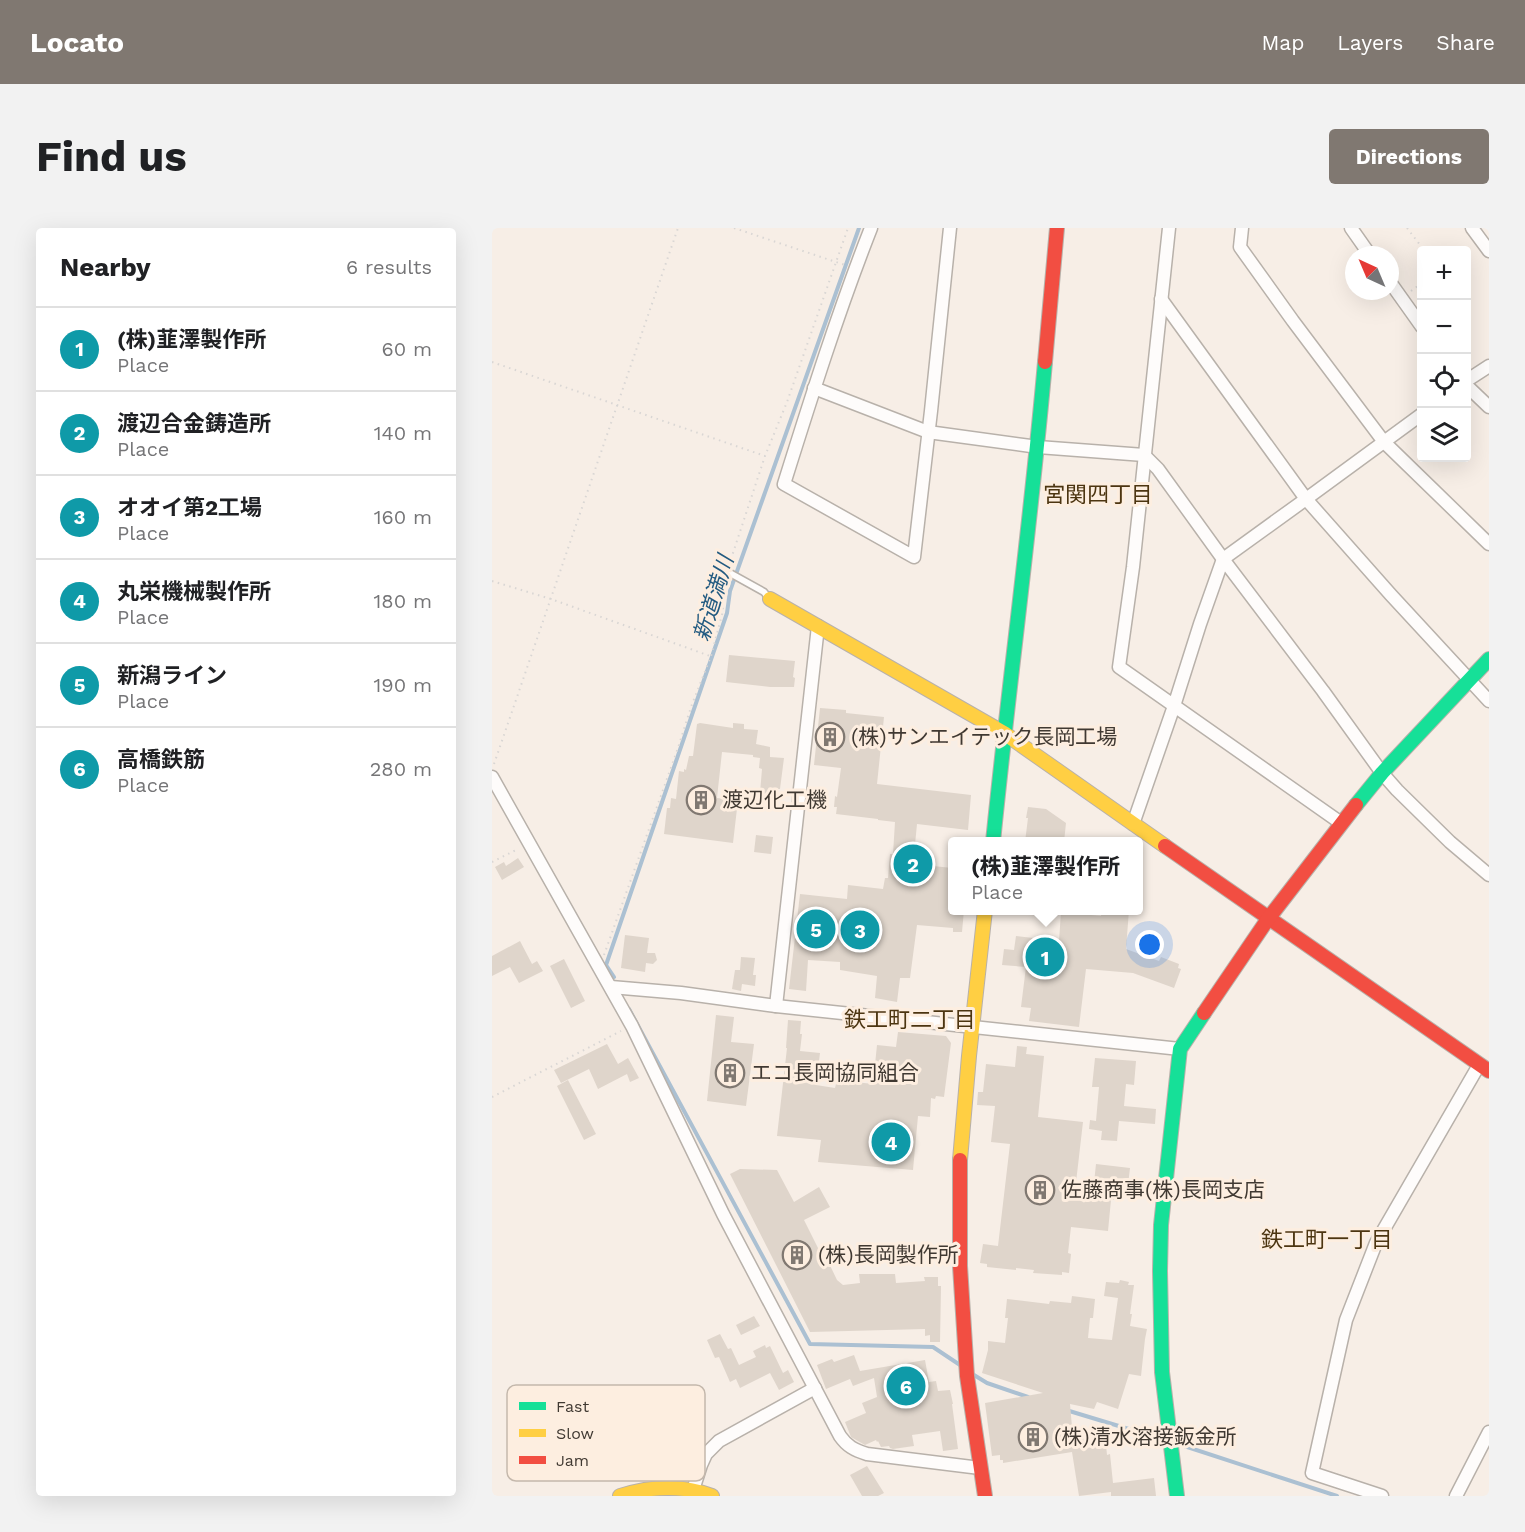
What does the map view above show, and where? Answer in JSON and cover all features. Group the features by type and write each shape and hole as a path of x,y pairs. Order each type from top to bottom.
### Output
{"street":[{"path":"871,228 855,267 784,484 914,556 950,228"},
{"path":"994,837 1038,447 1057,228"},
{"path":"1169,228 1133,567 1119,667 1341,823"},
{"path":"1242,228 1240,247 1384,442 1489,544"},
{"path":"1351,228 1364,246"},
{"path":"1472,228 1489,251"},
{"path":"1399,295 1417,320"},
{"path":"1161,299 1306,500 1489,701"},
{"path":"1471,380 1489,366"},
{"path":"1471,387 1489,407"},
{"path":"814,388 928,432 1038,447 1144,455 1158,469 1222,559 1323,691 1382,773 1450,842 1489,875"},
{"path":"1133,824 1222,559 1417,418"},
{"path":"770,600 1004,733 1484,1068 1376,1243 1346,1320 1312,1473 1383,1496"},
{"path":"776,1006 818,626"},
{"path":"1177,1496 1162,1372 1160,1271 1161,1225 1180,1049 1268,919 1341,823 1382,773 1489,659"},
{"path":"492,777 632,1026 723,1214 846,1445 867,1454 980,1468"},
{"path":"984,915 960,1161 960,1266 967,1376 985,1496"},
{"path":"611,987 1180,1049"},
{"path":"705,1456 719,1441 815,1388"},
{"path":"1456,1496 1489,1432"},
{"path":"693,1490 696,1481"},
{"path":"620,1496 656,1487 693,1490 712,1496"}],"lane":[{"path":"728,572 764,592 770,600"}],"path":[{"path":"492,771 678,228"},
{"path":"734,228 840,263"},
{"path":"598,964 603,957 711,656 723,612 722,585 765,456 787,402 848,228"},
{"path":"1407,228 1421,246"},
{"path":"492,362 765,456"},
{"path":"492,581 551,599 711,656"},
{"path":"492,862 528,843"},
{"path":"492,1096 632,1026"}],"building":[{"path":"729,655 795,661 794,687 726,682"},
{"path":"820,708 884,717 877,784 971,795 968,830 917,824 914,855 934,857 933,866 948,868 948,915 964,915 962,932 953,932 953,928 917,925 910,978 900,978 897,1002 875,998 877,976 840,970 840,962 808,960 806,991 789,989 800,894 847,899 848,885 883,889 885,878 888,878 890,854 893,854 895,822 836,814 835,796 837,797 841,768 814,765"},
{"name":"渡辺化工機","path":"733,723 744,724 744,729 758,730 756,744 770,747 770,757 784,758 780,789 776,789 775,795 760,793 762,769 759,768 760,758 753,757 753,755 722,752 717,798 738,800 733,843 664,834 667,808 670,808 671,798 676,799 679,771 686,770 689,756 693,756 697,724 733,728"},
{"path":"1028,807 1046,809 1066,823 1065,837 1026,837 1028,818 1026,818"},
{"path":"756,835 773,837 771,854 754,852"},
{"path":"518,858 524,867 502,880 495,867 504,862 506,866"},
{"path":"1061,915 1129,915 1126,949 1159,961 1161,957 1179,964 1178,968 1181,969 1174,988 1133,973 1086,969 1079,1027 1029,1021 1031,1008 1021,1007 1026,967 1002,965 1004,949 1014,950 1016,936 1059,941"},
{"path":"625,935 649,938 647,953 655,953 657,960 653,964 646,963 645,972 621,968"},
{"path":"520,941 532,964 537,961 543,971 519,983 510,967 492,976 492,956"},
{"path":"741,957 755,958 753,975 756,975 755,986 742,984 741,991 732,989 735,970 740,970"},
{"path":"564,959 585,1001 571,1008 550,966"},
{"name":"エコ長岡協同組合","path":"716,1015 734,1017 731,1042 754,1044 746,1106 707,1101"},
{"path":"788,1020 801,1021 800,1051 820,1053 816,1085 835,1088 837,1080 873,1084 877,1045 896,1047 898,1032 946,1036 951,1043 944,1097 931,1098 930,1117 918,1116 913,1170 818,1162 821,1140 777,1136"},
{"path":"607,1044 618,1064 628,1058 639,1078 630,1082 627,1074 598,1089 589,1069 561,1083 554,1070"},
{"path":"1017,1046 1027,1047 1026,1054 1044,1056 1038,1117 1083,1122 1075,1191 1093,1192 1096,1164 1130,1168 1128,1185 1116,1184 1114,1200 1111,1200 1108,1231 1071,1227 1068,1253 1071,1254 1069,1273 1062,1272 1062,1275 1033,1273 1034,1270 1016,1268 1016,1270 987,1267 987,1264 980,1263 983,1244 998,1246 1010,1144 991,1142 995,1106 977,1105 978,1092 983,1092 986,1064 1015,1067"},
{"path":"1095,1058 1136,1061 1134,1085 1126,1084 1124,1106 1156,1109 1155,1124 1119,1121 1117,1141 1101,1140 1102,1131 1089,1129 1090,1120 1096,1121 1099,1087 1092,1087"},
{"path":"568,1080 596,1134 584,1140 557,1086"},
{"name":"(株)長岡製作所","path":"740,1169 777,1170 794,1202 819,1187 830,1207 804,1220 822,1256 825,1255 837,1280 843,1285 860,1283 859,1274 895,1274 896,1283 925,1281 924,1277 938,1277 938,1286 941,1286 940,1342 930,1342 930,1335 925,1336 925,1329 810,1332 730,1174"},
{"path":"1120,1280 1129,1282 1128,1285 1134,1285 1130,1326 1147,1329 1141,1376 1129,1374 1118,1409 1097,1402 1094,1409 1070,1404 1072,1427 1076,1427 1076,1430 1082,1429 1086,1448 1106,1445 1107,1455 1110,1454 1113,1483 1154,1478 1156,1496 1111,1496 1111,1492 1079,1496 1072,1452 1003,1463 1000,1455 992,1456 985,1403 1043,1393 982,1373 988,1341 1005,1343 1008,1318 1005,1318 1007,1299 1049,1304 1050,1301 1071,1303 1072,1296 1095,1299 1088,1338 1112,1340 1118,1298 1104,1296 1106,1282 1119,1283"},
{"path":"754,1316 760,1326 741,1335 736,1325"},
{"path":"720,1334 728,1349 731,1348 739,1365 756,1357 753,1351 765,1345 766,1348 770,1346 783,1373 788,1370 794,1382 779,1390 770,1373 740,1388 736,1379 730,1382 719,1357 715,1358 707,1340"},
{"path":"854,1355 860,1371 925,1360 929,1382 936,1381 938,1391 950,1390 958,1449 943,1451 940,1431 912,1435 914,1446 893,1449 889,1446 881,1447 876,1440 865,1445 851,1437 845,1422 866,1413 862,1403 877,1397 874,1378 853,1386 850,1379 826,1389 817,1365 832,1359 834,1362"},
{"path":"867,1466 884,1493 878,1496 862,1496 850,1475"}],"waterway":[{"name":"新道満川","path":"614,977 606,965 727,613 730,591 859,228"},
{"path":"629,1009 810,1344 933,1347 960,1365"},
{"path":"974,1375 987,1383 1028,1397"},
{"path":"1066,1410 1165,1440"},
{"path":"1175,1443 1337,1496"}],"traffic: fast":[{"path":"994,837 1045,362"},
{"path":"1356,805 1382,773 1489,659"},
{"path":"1177,1496 1162,1372 1161,1225 1180,1049 1204,1013"}],"traffic: slow":[{"path":"770,599 1004,733 1165,846"},
{"path":"960,1160 984,915"},
{"path":"620,1496 655,1488 677,1488 712,1496"}],"traffic: jam":[{"path":"1045,362 1057,228"},
{"path":"1204,1013 1268,919 1356,805"},
{"path":"1165,846 1489,1071"},
{"path":"960,1160 960,1266 967,1376 985,1496"}],"place":[{"name":"(株)サンエイテック長岡工場","path":"830,737"},
{"name":"渡辺化工機","path":"701,800"},
{"name":"渡辺合金鋳造所","path":"913,864"},
{"name":"新潟ライン","path":"816,929"},
{"name":"オオイ第2工場","path":"860,930"},
{"name":"(株)韮澤製作所","path":"1045,957"},
{"name":"エコ長岡協同組合","path":"730,1073"},
{"name":"丸栄機械製作所","path":"891,1142"},
{"name":"佐藤商事(株)長岡支店","path":"1040,1190"},
{"name":"(株)長岡製作所","path":"797,1255"},
{"name":"高橋鉄筋","path":"906,1386"},
{"name":"(株)清水溶接鈑金所","path":"1033,1437"}],"district":[{"name":"宮関四丁目","path":"1098,494"},
{"name":"鉄工町二丁目","path":"910,1019"},
{"name":"鉄工町一丁目","path":"1327,1239"}]}
